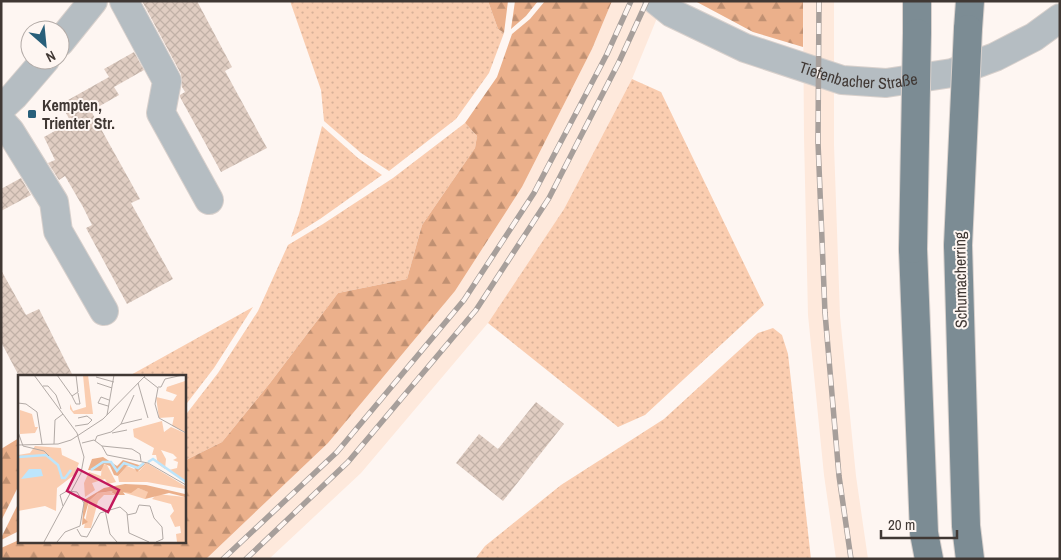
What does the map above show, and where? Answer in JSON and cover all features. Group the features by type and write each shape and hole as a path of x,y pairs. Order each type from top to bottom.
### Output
{"main road":[{"path":"917,1 913,249 924,533 929,559"},
{"name":"Schumacherring","path":"970,1 958,245 966,526 970,559"}],"street":[{"path":"124,1 167,81 161,113 209,200"},
{"name":"Tiefenbacher Straße","path":"657,1 672,13 745,48 842,80 886,83 952,73 996,57 1034,36 1060,18"},
{"path":"70,26 83,5"},
{"path":"1,108 14,96 36,70"},
{"path":"1,121 10,131 54,202 58,232 104,310"}],"shaded area":[{"path":"290,1 488,1 498,29 504,33 489,73 456,119 389,171 361,153 324,121 321,90"},
{"path":"612,1 664,1 632,79 564,209 488,323 361,473 269,559 206,559 328,443 455,291 522,187 592,49"},
{"path":"803,1 834,1 834,145 840,316 856,476 868,559 836,559 824,475 808,315"},
{"path":"632,79 661,92 764,305 645,415 618,427 488,323 564,209"},
{"path":"465,123 477,136 475,148 422,225 407,279 338,293 270,383 222,442 185,460 185,416 218,373 258,311 288,245 393,178"},
{"path":"322,126 358,158 382,175 291,237 299,214"},
{"path":"253,307 214,368 185,406 185,375 131,375"},
{"path":"773,328 782,335 788,354 811,559 475,559 485,546 561,485 664,419 758,333"}],"green space":[{"path":"488,1 508,1 504,33 498,29"},
{"path":"515,1 538,1 526,16 511,29"},
{"path":"545,1 612,1 592,49 522,187 455,291 328,443 206,559 1,559 1,548 18,540 18,542 185,542 185,460 222,442 270,383 338,293 407,279 422,225 475,148 477,136 465,123 497,77 512,34 530,19"},
{"path":"695,1 803,1 803,47 753,32"},
{"path":"18,439 17,489 1,521 1,449"},
{"path":"18,504 18,532 1,540"}],"building":[{"path":"142,1 197,1 232,67 225,71 267,148 221,172 180,97 185,92 182,87 181,74"},
{"path":"134,52 144,70 114,87 119,95 91,111 140,199 131,203 173,279 127,304 86,228 92,225 83,207 65,176 59,180 48,163 55,160 44,137 71,122 61,104 109,77 104,69"},
{"path":"21,178 31,195 1,211 1,189"},
{"path":"1,270 26,315 39,309 72,375 18,375 1,342"},
{"path":"536,402 564,424 503,501 456,463 479,434 498,449"}],"railway":[{"path":"223,559 337,452 464,300 534,193 607,54 631,1"},
{"path":"246,559 348,462 476,310 549,198 619,62 647,1"},
{"path":"819,1 818,142 825,313 839,476 851,559"}],"place":[{"name":"Kempten, Trienter Str.","path":"32,114"}]}
